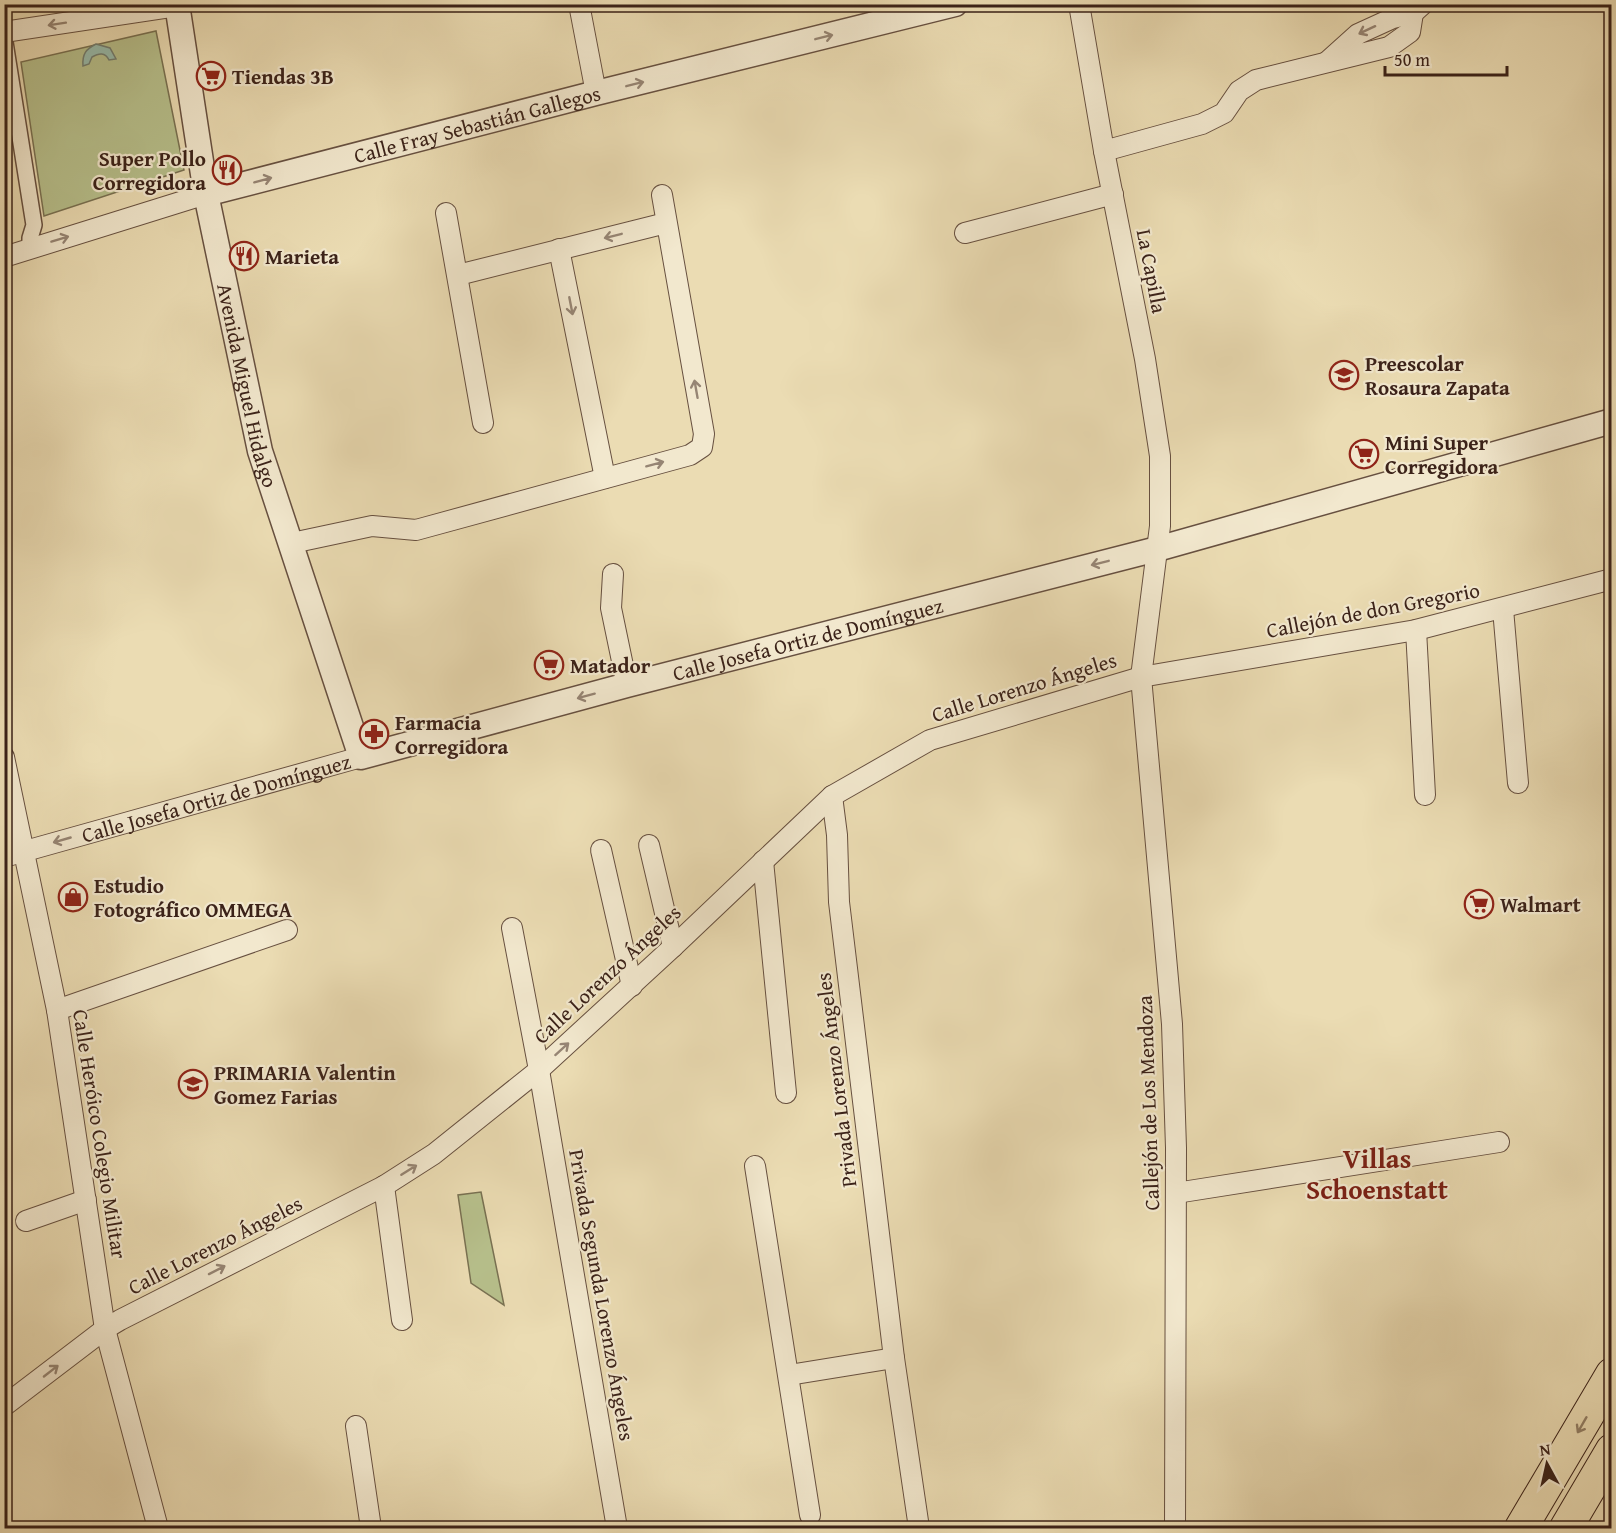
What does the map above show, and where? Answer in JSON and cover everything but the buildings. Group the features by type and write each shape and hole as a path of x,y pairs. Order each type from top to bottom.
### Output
{"highway":[{"path":"1521,1528 1611,1374"},
{"path":"1566,1528 1611,1450"}],"street":[{"path":"579,4 596,93"},
{"name":"Calle Fray Sebastián Gallegos","path":"4,257 206,195 596,93 954,4"},
{"name":"La Capilla","path":"1079,4 1104,151 1145,359 1160,456 1160,526 1157,549"},
{"path":"30,249 30,238 34,225 4,34 177,5"},
{"name":"Avenida Miguel Hidalgo","path":"177,5 206,195 260,451 361,757"},
{"path":"1104,151 1202,124 1224,113 1239,91 1256,80 1389,47 1410,32 1418,9"},
{"path":"965,233 1113,194"},
{"path":"292,543 372,526 416,530 690,455 702,447 704,434 662,195"},
{"path":"446,213 483,423"},
{"path":"458,274 666,223"},
{"path":"559,249 605,478"},
{"name":"Calle Josefa Ortiz de Domínguez","path":"4,857 627,685 1157,549 1611,421"},
{"name":"Calle Lorenzo Ángeles","path":"4,1406 105,1329 384,1186 434,1154 539,1070 674,947 832,796 930,740 1141,677 1157,549"},
{"path":"613,574 610,608 627,685"},
{"name":"Callejón de don Gregorio","path":"1141,677 1416,630 1611,579"},
{"path":"1503,609 1518,783"},
{"path":"1416,630 1425,795"},
{"name":"Callejón de Los Mendoza","path":"1141,677 1172,1024 1176,1193 1175,1528"},
{"name":"Calle Heróico Colegio Militar","path":"4,757 57,1010 105,1329 158,1528"},
{"name":"Privada Lorenzo Ángeles","path":"832,796 837,836 839,902 894,1358 919,1528"},
{"path":"649,845 674,947"},
{"path":"602,850 632,986"},
{"path":"763,861 786,1093"},
{"name":"Privada Segunda Lorenzo Ángeles","path":"512,928 539,1070 617,1528"},
{"path":"57,1010 287,930"},
{"path":"1176,1193 1499,1142"},
{"path":"755,1166 810,1515"},
{"path":"384,1186 402,1320"},
{"path":"26,1221 86,1200"},
{"path":"789,1375 894,1358"},
{"path":"356,1426 371,1528"}],"green space":[{"path":"156,31 184,170 44,216 21,62"},
{"path":"481,1192 504,1305 471,1283 458,1195"}],"shaded area":[{"path":"96,44 110,48 116,59 109,60 104,54 99,54 92,57 89,64 83,66 85,52"}],"place":[{"name":"Tiendas 3B","path":"211,76"},
{"name":"Super Pollo Corregidora","path":"227,170"},
{"name":"Marieta","path":"244,256"},
{"name":"Preescolar Rosaura Zapata","path":"1344,375"},
{"name":"Mini Super Corregidora","path":"1364,454"},
{"name":"Matador","path":"549,665"},
{"name":"Farmacia Corregidora","path":"374,734"},
{"name":"Estudio Fotográfico OMMEGA","path":"73,897"},
{"name":"Walmart","path":"1479,904"},
{"name":"PRIMARIA Valentin Gomez Farias","path":"193,1084"}],"district":[{"name":"Villas Schoenstatt","path":"1377,1174"}]}
